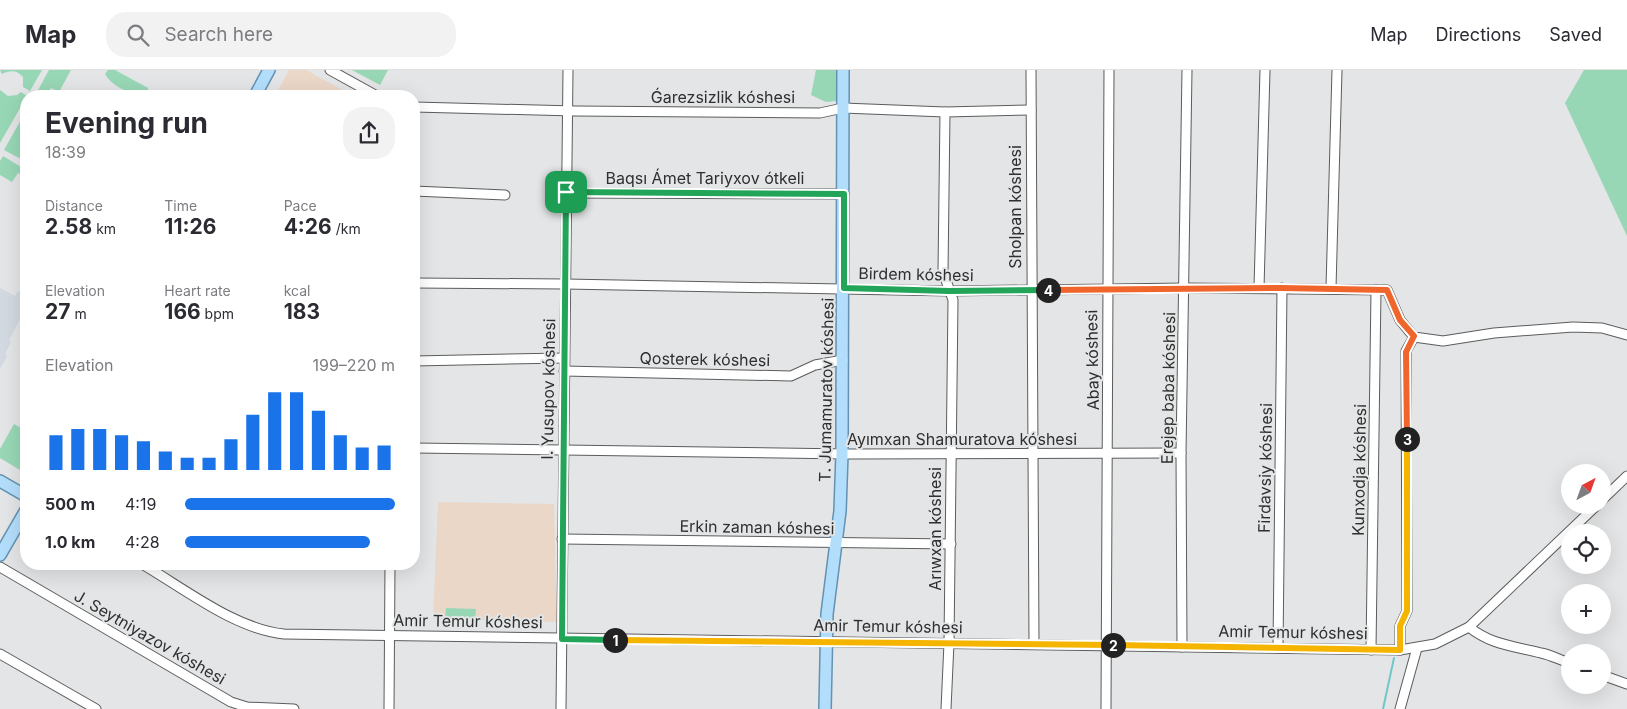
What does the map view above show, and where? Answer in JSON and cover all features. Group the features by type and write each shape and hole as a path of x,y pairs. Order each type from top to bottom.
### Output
{"main road":[{"path":"258,90 270,70"},
{"name":"T. Jumamuratov kóshesi","path":"825,709 826,614 840,511 842,454 844,288 843,70"},
{"path":"0,481 20,493"},
{"path":"0,555 20,520"}],"street":[{"path":"330,70 366,90"},
{"name":"I. Yusupov kóshesi","path":"561,709 566,110 568,70"},
{"name":"Sholpan kóshesi","path":"1031,70 1030,290 1034,644"},
{"name":"Abay kóshesi","path":"1106,709 1109,70"},
{"name":"Erejep baba kóshesi","path":"1182,647 1181,453 1187,70"},
{"path":"1259,288 1265,70"},
{"path":"1332,288 1337,70"},
{"name":"Ǵarezsizlik kóshesi","path":"420,107 820,113 843,108 945,112 1030,110"},
{"name":"Arıwxan kóshesi","path":"945,112 943,272 953,300 951,544 946,709"},
{"path":"420,191 505,195"},
{"name":"Baqsı Ámet Tariyxov ótkeli","path":"566,192 844,194"},
{"name":"Birdem kóshesi","path":"420,283 949,291 1185,288 1387,290 1400,320 1414,336"},
{"name":"Firdavsiy kóshesi","path":"1278,648 1282,288"},
{"name":"Kunxodja kóshesi","path":"1372,650 1376,290"},
{"path":"1400,650 1400,626 1407,611 1406,352 1414,336 1443,340 1494,333 1573,327 1602,328 1627,335"},
{"path":"420,362 564,358"},
{"name":"Qosterek kóshesi","path":"564,372 791,376 815,365 843,360"},
{"name":"Ayımxan Shamuratova kóshesi","path":"420,448 951,455 1181,453"},
{"path":"1611,491 1627,476"},
{"name":"Amir Temur kóshesi","path":"152,570 221,611 266,632 562,639 1400,650 1434,644 1469,627 1588,514"},
{"name":"Erkin zaman kóshesi","path":"562,539 951,544"},
{"name":"J. Seytniyazov kóshesi","path":"0,567 231,702 247,707 294,709"},
{"path":"389,709 390,570"},
{"path":"1469,627 1485,638 1502,645 1543,653 1561,660"},
{"path":"1400,709 1417,648"},
{"path":"0,654 96,709"},
{"path":"1611,678 1627,684"}],"shaded area":[{"path":"289,70 306,70 342,90 278,90"},
{"path":"0,288 15,296 18,291 20,292 20,319 9,340 11,342 5,354 7,356 0,369"},
{"path":"438,502 554,504 557,622 433,619"}],"green space":[{"path":"0,70 42,70 31,90 23,87 23,77 18,73 11,71 2,74"},
{"path":"49,70 71,70 60,90 51,88 50,90 38,90"},
{"path":"108,70 115,70 148,88 148,90 124,90 113,83 105,74"},
{"path":"352,70 388,70 380,85"},
{"path":"816,70 836,70 836,101 826,102 811,95"},
{"path":"1584,70 1627,70 1627,236 1565,103"},
{"path":"0,90 8,96 20,93 20,108 0,143"},
{"path":"20,122 20,158 4,150"},
{"path":"3,156 20,166 20,174 18,173 12,182 0,175 0,161"},
{"path":"14,424 20,428 20,470 0,458 0,449"},
{"path":"446,608 476,609 475,620 445,619"}],"waterway":[{"path":"1383,709 1394,658"}],"route":[{"path":"566,192 844,194 844,288 949,291 1185,288 1387,290 1400,320 1414,336 1406,352 1407,611 1400,626 1400,650 562,639 566,192"}]}
